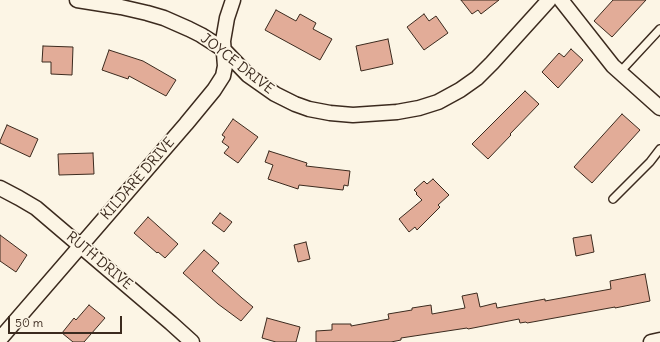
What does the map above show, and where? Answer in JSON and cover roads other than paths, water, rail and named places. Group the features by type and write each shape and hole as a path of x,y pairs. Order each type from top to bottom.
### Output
{"street":[{"name":"JOYCE DRIVE","path":"77,0 121,7 164,18 201,35 224,50 248,75 275,94 309,109 353,115 397,112 419,108 438,102 460,90 477,78 492,63 549,0"},
{"name":"KILDARE DRIVE","path":"0,339 214,90 223,76 225,66 223,41 227,18 233,0"},
{"path":"561,0 613,66 660,108"},
{"name":"RUTH DRIVE","path":"0,188 36,208 192,342"},
{"path":"651,342 660,340"}],"lane":[{"path":"620,72 660,29"},
{"path":"612,199 650,162 660,149"}]}
